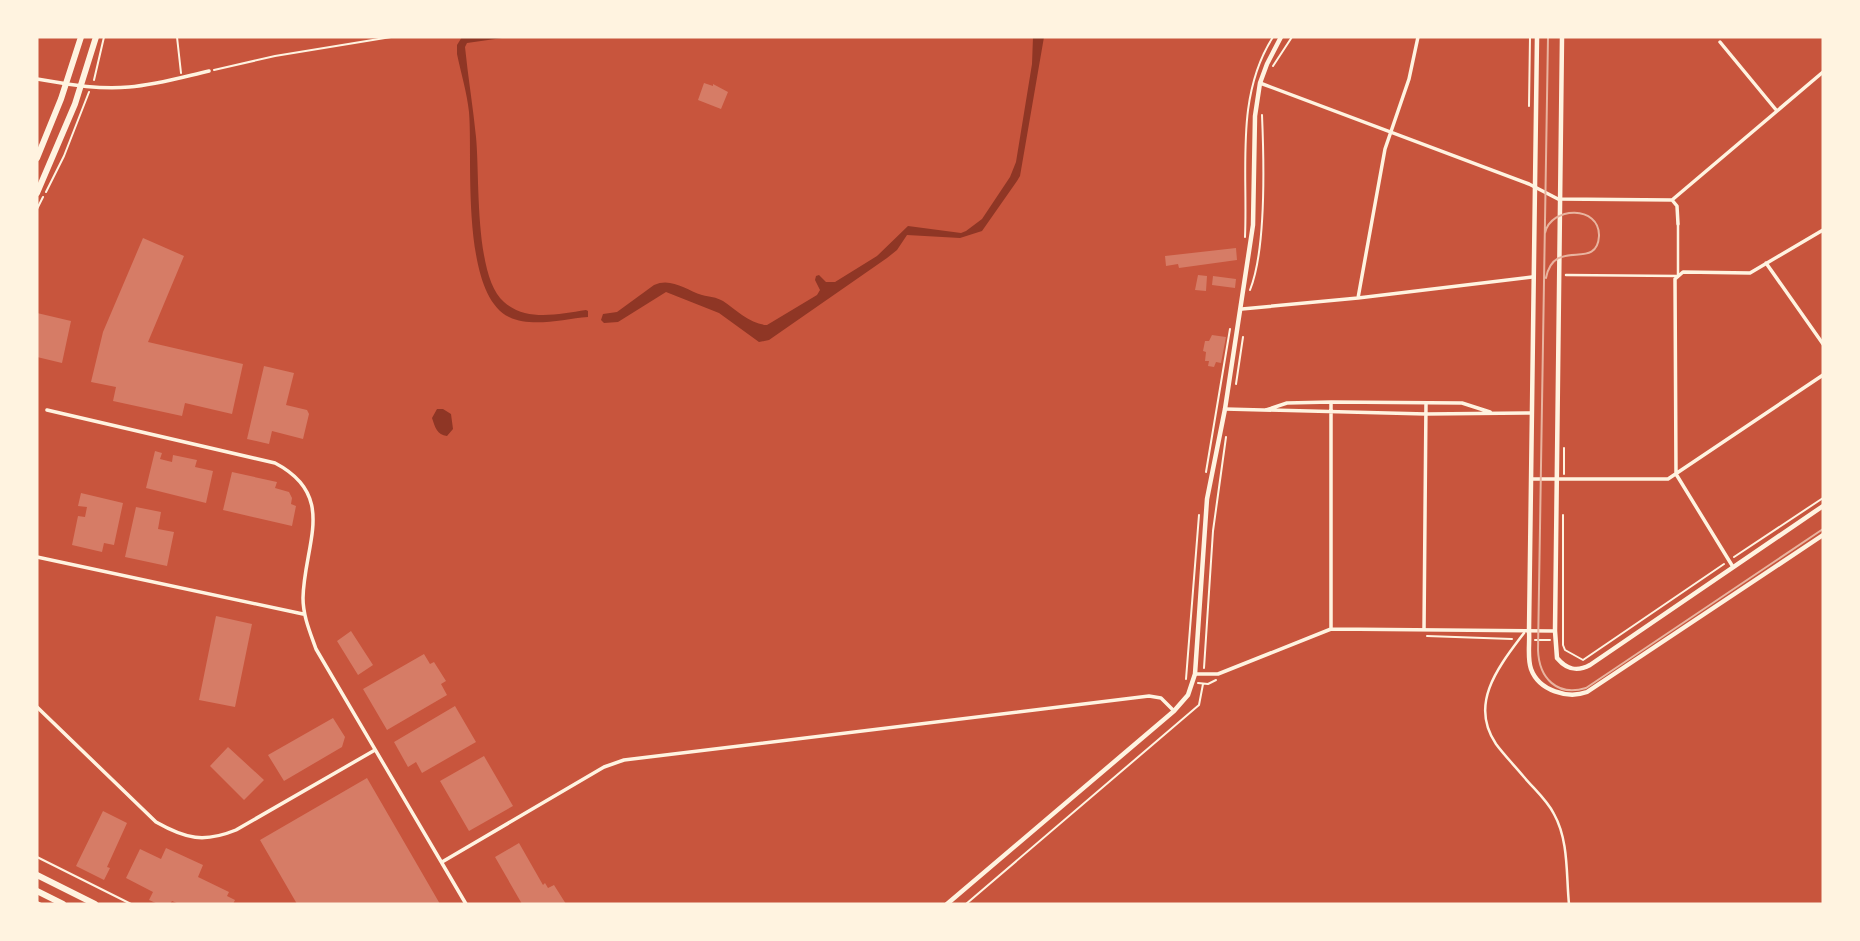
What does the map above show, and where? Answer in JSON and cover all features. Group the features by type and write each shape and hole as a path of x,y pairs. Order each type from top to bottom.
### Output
{"main road":[{"path":"37,158 81,37"},
{"path":"37,193 81,86 96,37"},
{"path":"37,875 95,904"},
{"path":"37,891 63,904"}],"street":[{"path":"947,904 1174,711 1188,695 1195,674 1207,499 1242,309 1253,225 1255,116 1266,64 1281,37"},
{"path":"1358,298 1385,149 1409,79 1418,37"},
{"path":"1536,37 1532,277 1535,327 1527,632 1532,671 1546,686 1559,693 1582,694 1823,535"},
{"path":"1562,37 1558,199 1560,479 1555,631 1555,651 1560,662 1575,670 1584,668 1823,506"},
{"path":"1720,42 1777,111"},
{"path":"37,79 90,87 127,88 209,71"},
{"path":"1260,83 1534,187 1558,199 1672,200 1823,72"},
{"path":"1672,200 1677,206 1678,276"},
{"path":"1733,567 1676,474 1675,279 1683,272 1750,273 1823,230"},
{"path":"1766,263 1823,344"},
{"path":"1559,275 1678,276"},
{"path":"1242,309 1532,277"},
{"path":"1531,479 1668,480 1823,375"},
{"path":"1331,402 1331,629"},
{"path":"1264,411 1287,403 1462,403 1493,413"},
{"path":"1424,630 1426,403"},
{"path":"1225,409 1331,413 1532,413"},
{"path":"47,410 275,463 289,470 301,483 312,501 314,519 303,614 316,649 466,904"},
{"path":"37,557 303,614"},
{"path":"1195,674 1218,674 1331,629 1555,631"},
{"path":"1527,632 1488,687 1486,720 1496,744 1548,805 1557,820 1563,839 1569,904"},
{"path":"442,862 604,767 619,761 1149,696 1161,698 1174,711"},
{"path":"37,707 156,822 190,837 221,836 236,830 375,750"}],"path":[{"path":"37,209 64,156 90,87 104,37"},
{"path":"177,37 182,77"},
{"path":"209,71 275,56 391,37"},
{"path":"1244,242 1246,121 1257,69 1273,37"},
{"path":"1204,481 1231,323"},
{"path":"1560,479 1564,446"},
{"path":"1563,514 1563,640 1565,650 1583,660 1823,498"},
{"path":"1184,679 1200,506"},
{"path":"1424,636 1520,639"},
{"path":"1530,640 1563,640"},
{"path":"966,904 1199,705 1203,684 1221,678"},
{"path":"37,857 131,904"},
{"path":"37,902 41,904"}],"shaded area":[{"path":"462,37 509,37 467,43 465,47 476,137 480,225 483,249 494,289 504,302 523,312 543,315 586,310 588,317 528,322 509,317 493,303 483,281 472,223 469,112 457,54 457,45"},
{"path":"1033,37 1044,37 1020,176 982,231 960,238 907,235 897,250 887,258 769,340 759,342 719,313 666,292 618,322 604,323 601,320 603,314 617,312 654,285 666,282 720,300 750,320 767,325 817,295 820,290 816,276 819,275 826,282 835,282 877,256 908,226 961,233 966,231 982,219 1010,177 1016,162 1032,64"},
{"path":"437,409 451,414 453,429 447,436 439,432 434,424 432,418"}],"building":[{"path":"704,83 713,84 728,92 721,109 698,100"},
{"path":"143,238 184,256 148,342 243,364 232,414 185,403 182,416 113,401 116,387 91,382 103,332"},
{"path":"1236,248 1237,260 1179,268 1178,264 1166,266 1165,256"},
{"path":"1198,275 1207,276 1206,291 1195,290"},
{"path":"1213,276 1236,279 1235,288 1212,285"},
{"path":"37,313 71,321 62,363 37,357"},
{"path":"1212,335 1226,337 1221,363 1216,362 1214,367 1208,366 1209,361 1205,361 1206,352 1203,351 1205,341 1209,341"},
{"path":"264,366 294,373 286,405 307,410 309,414 303,439 272,431 269,444 247,439"},
{"path":"155,451 162,453 160,459 172,462 173,455 197,460 195,467 213,471 206,503 146,488"},
{"path":"232,472 277,482 275,488 289,492 291,504 296,506 292,526 223,510"},
{"path":"81,493 123,503 114,545 104,543 102,552 72,545 78,516 85,517 87,507 78,506"},
{"path":"136,507 161,512 158,529 174,532 167,566 125,557"},
{"path":"216,616 252,624 235,707 199,700"},
{"path":"351,631 373,665 358,675 337,641"},
{"path":"424,654 430,664 434,662 446,681 441,684 447,695 387,730 363,689"},
{"path":"455,706 476,742 422,773 416,762 408,767 394,742"},
{"path":"333,718 345,737 342,747 284,781 268,755"},
{"path":"228,747 264,780 244,800 210,766"},
{"path":"484,756 513,806 469,831 440,781"},
{"path":"367,778 440,904 297,904 260,840"},
{"path":"103,811 127,823 104,880 76,866"},
{"path":"519,843 543,885 545,883 548,888 554,885 566,904 522,904 495,857"},
{"path":"166,848 203,865 198,877 229,892 227,896 235,900 233,904 179,904 172,901 170,904 158,904 149,900 153,892 126,878 140,849 161,859"}],"tram line":[{"path":"1548,37 1538,650 1546,677 1566,690 1586,688 1823,529"},
{"path":"1545,233 1556,218 1575,213 1592,219 1599,236 1591,252 1557,259 1550,266 1546,278"}]}
